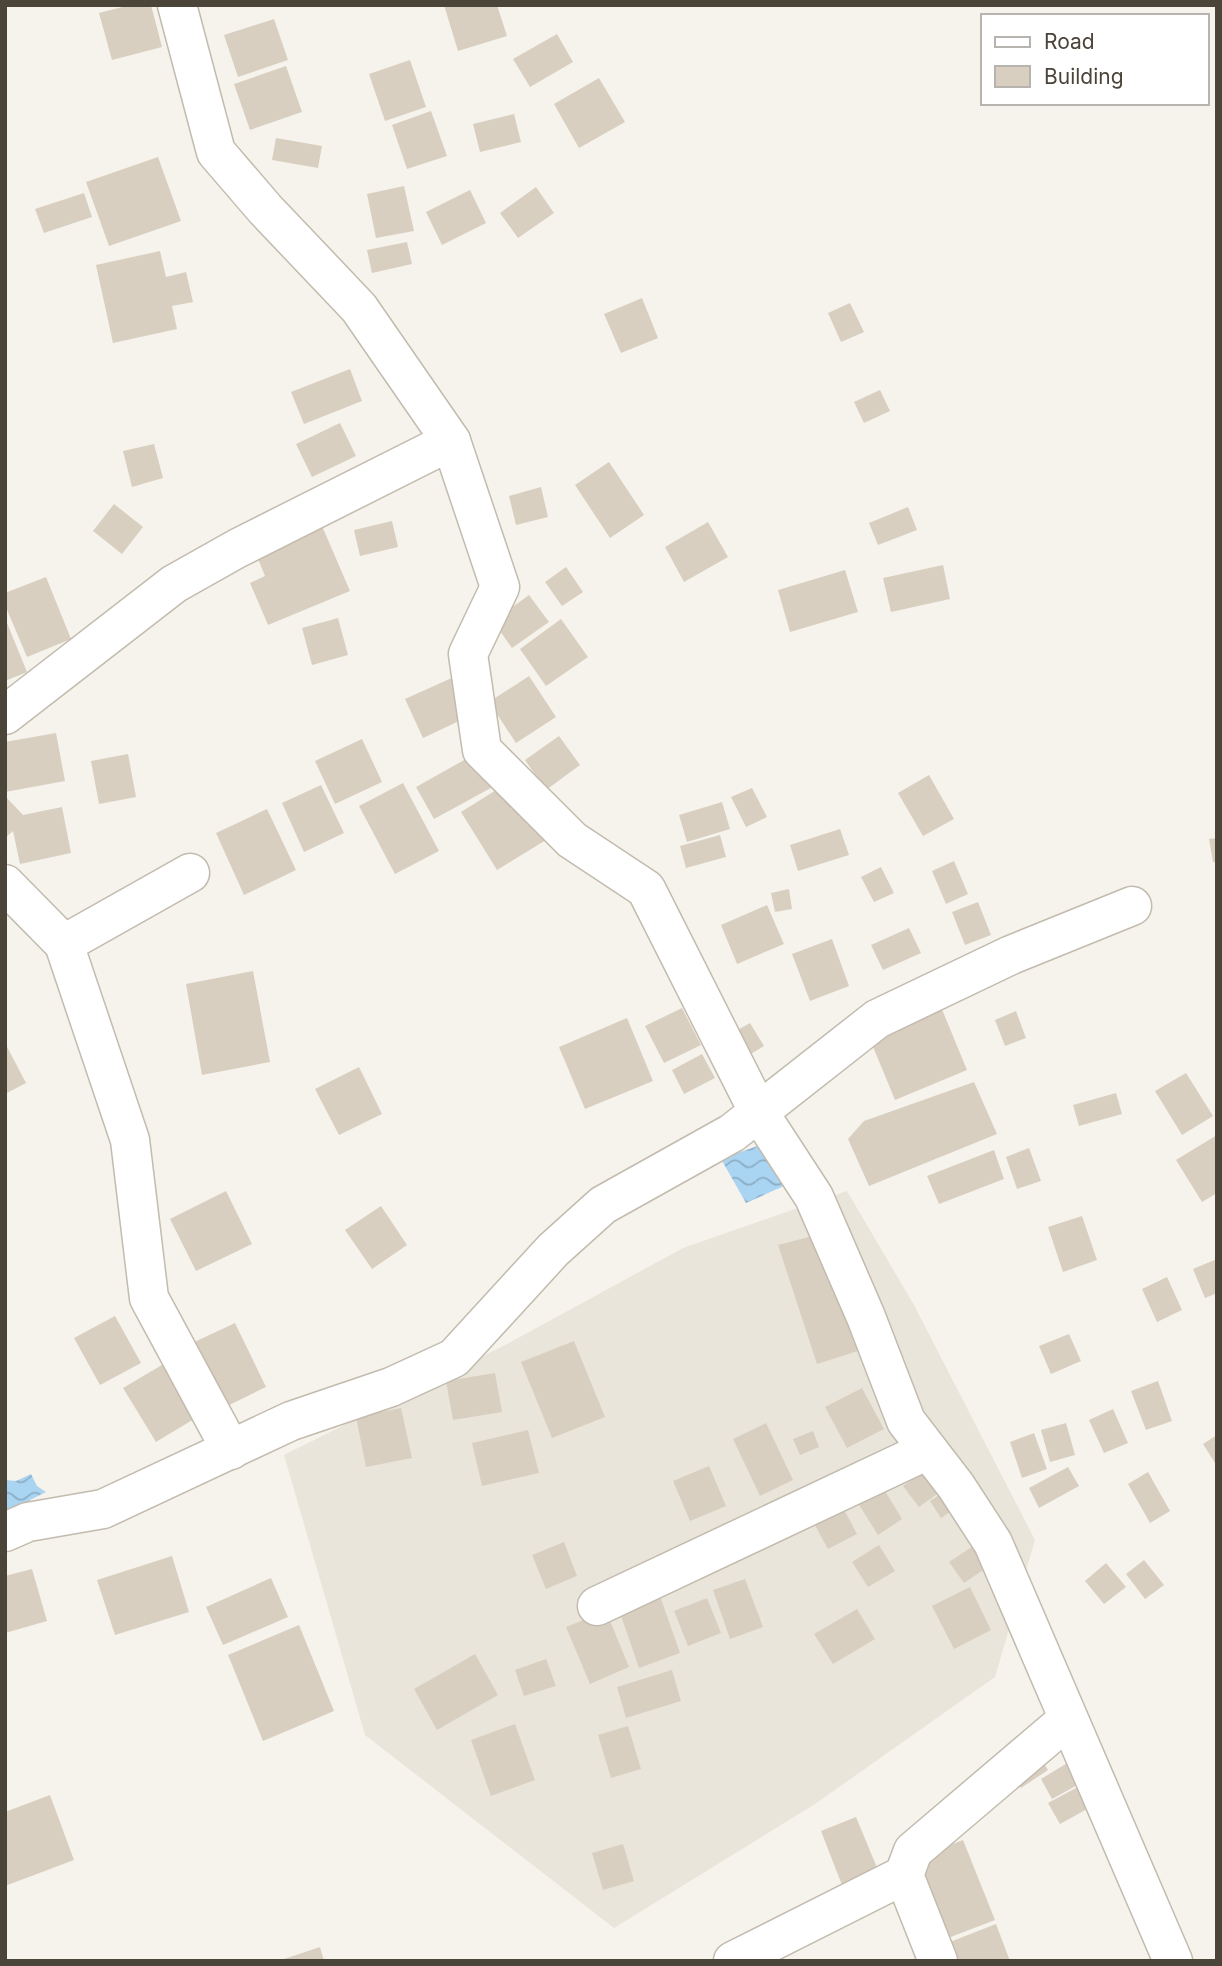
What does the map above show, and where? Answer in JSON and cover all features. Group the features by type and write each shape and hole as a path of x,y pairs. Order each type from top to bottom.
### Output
{"street":[{"path":"177,5 216,152 265,209 359,308 451,441 500,587 468,654 482,750 572,839 646,889 758,1111 814,1198 866,1317 906,1421 993,1542 1067,1720 1173,1961"},
{"path":"5,715 174,584 238,548 451,441"},
{"path":"64,944 190,873"},
{"path":"5,884 64,944 130,1140 149,1297 231,1450"},
{"path":"5,1532 28,1522 103,1509 291,1421 391,1387 454,1358 553,1251 603,1205 732,1133 877,1019 1011,955 1132,906"},
{"path":"597,1606 929,1450"},
{"path":"938,1961 904,1875 913,1851 1067,1720"},
{"path":"733,1961 904,1875"}],"shaded area":[{"path":"847,1191 914,1305 1035,1540 995,1677 815,1804 614,1928 365,1735 284,1455 507,1344 683,1248"}],"water":[{"path":"763,1144 793,1182 746,1203 721,1159"},
{"path":"31,1474 37,1486 46,1492 30,1500 31,1514 5,1520 5,1480 16,1481"}],"building":[{"path":"130,5 151,5 162,47 112,60 99,13"},
{"path":"444,5 497,5 507,36 458,51"},
{"path":"274,19 288,60 238,77 224,35"},
{"path":"557,34 573,62 530,87 513,59"},
{"path":"410,60 426,107 385,121 369,74"},
{"path":"286,66 302,112 250,130 234,84"},
{"path":"599,78 625,122 579,148 554,104"},
{"path":"431,111 447,156 407,169 392,125"},
{"path":"514,114 521,142 480,152 473,124"},
{"path":"276,138 322,146 318,168 272,160"},
{"path":"158,157 181,221 109,246 86,182"},
{"path":"404,186 414,231 376,238 367,194"},
{"path":"536,187 554,213 518,238 500,213"},
{"path":"470,190 486,223 442,245 426,212"},
{"path":"84,193 92,217 44,233 35,209"},
{"path":"407,242 412,264 372,273 367,250"},
{"path":"160,251 166,277 186,272 193,302 172,306 177,329 113,343 96,265"},
{"path":"642,298 658,338 621,353 604,314"},
{"path":"850,303 864,332 841,342 828,313"},
{"path":"350,369 362,401 304,424 291,392"},
{"path":"880,390 890,411 864,423 854,402"},
{"path":"340,423 356,456 312,477 296,444"},
{"path":"154,444 163,478 132,487 123,451"},
{"path":"609,462 644,515 610,538 575,485"},
{"path":"541,487 548,517 516,525 509,496"},
{"path":"114,504 143,527 122,554 93,531"},
{"path":"908,507 917,530 878,545 869,523"},
{"path":"392,521 398,547 360,556 354,530"},
{"path":"708,522 728,557 684,582 665,547"},
{"path":"322,526 350,591 268,625 250,583 265,576 256,554"},
{"path":"943,565 950,599 891,612 883,578"},
{"path":"566,567 583,592 562,606 545,582"},
{"path":"845,570 858,612 790,632 778,590"},
{"path":"46,577 71,639 27,657 5,605 5,593"},
{"path":"529,595 549,622 512,648 493,621"},
{"path":"5,618 27,672 5,681"},
{"path":"338,618 348,655 312,665 302,628"},
{"path":"561,619 588,657 546,686 520,649"},
{"path":"456,676 474,714 423,738 405,699"},
{"path":"529,676 556,717 516,743 489,702"},
{"path":"56,733 65,781 5,792 5,742"},
{"path":"559,736 580,765 546,790 525,760"},
{"path":"362,739 382,782 335,804 315,761"},
{"path":"482,750 500,783 434,819 416,787"},
{"path":"128,754 136,797 99,804 91,761"},
{"path":"929,775 954,819 923,836 898,793"},
{"path":"509,782 546,840 497,870 461,812"},
{"path":"403,783 439,851 395,874 359,806"},
{"path":"321,785 344,833 304,852 282,803"},
{"path":"752,788 767,817 746,827 731,797"},
{"path":"5,796 23,815 62,807 71,853 20,864 13,831 5,838"},
{"path":"722,802 730,829 687,842 679,815"},
{"path":"267,809 296,870 244,895 216,833"},
{"path":"840,829 849,855 798,871 790,845"},
{"path":"720,835 726,857 686,868 680,846"},
{"path":"1217,838 1217,862 1213,862 1209,839"},
{"path":"954,861 968,894 946,904 932,871"},
{"path":"881,867 894,893 874,902 861,877"},
{"path":"789,889 792,909 775,912 771,893"},
{"path":"978,902 991,935 965,945 952,912"},
{"path":"767,905 784,944 737,964 721,925"},
{"path":"909,928 921,953 883,970 871,945"},
{"path":"832,939 849,986 810,1001 792,954"},
{"path":"253,971 270,1062 202,1075 186,984"},
{"path":"941,1007 967,1070 895,1100 869,1037"},
{"path":"682,1008 701,1045 664,1063 645,1026"},
{"path":"1016,1011 1026,1038 1005,1046 995,1020"},
{"path":"627,1018 653,1081 585,1109 559,1047"},
{"path":"750,1023 764,1046 741,1060 727,1036"},
{"path":"5,1043 26,1083 5,1094"},
{"path":"702,1054 715,1078 684,1094 672,1070"},
{"path":"359,1067 382,1114 339,1135 315,1089"},
{"path":"1186,1073 1213,1116 1182,1135 1155,1091"},
{"path":"974,1082 997,1134 869,1186 848,1139 864,1121"},
{"path":"1116,1093 1122,1114 1079,1126 1073,1105"},
{"path":"1217,1135 1217,1193 1202,1202 1176,1160"},
{"path":"1029,1148 1041,1181 1017,1189 1006,1157"},
{"path":"994,1150 1004,1179 939,1204 927,1176"},
{"path":"226,1191 252,1244 196,1271 170,1219"},
{"path":"381,1206 407,1245 372,1269 345,1230"},
{"path":"1082,1216 1097,1260 1063,1272 1048,1227"},
{"path":"820,1234 858,1351 817,1364 778,1245"},
{"path":"1217,1259 1217,1293 1205,1298 1193,1269"},
{"path":"1167,1277 1182,1310 1157,1322 1142,1289"},
{"path":"115,1316 141,1363 100,1385 74,1338"},
{"path":"235,1323 266,1387 219,1410 188,1345"},
{"path":"1069,1334 1081,1361 1051,1374 1039,1346"},
{"path":"574,1341 605,1417 552,1438 521,1362"},
{"path":"172,1359 204,1413 156,1442 123,1388"},
{"path":"495,1373 502,1412 453,1420 446,1381"},
{"path":"1158,1381 1172,1421 1146,1430 1131,1391"},
{"path":"862,1388 884,1429 847,1448 825,1407"},
{"path":"401,1408 412,1458 366,1467 356,1417"},
{"path":"1113,1409 1128,1443 1104,1453 1089,1420"},
{"path":"766,1423 793,1480 760,1496 733,1439"},
{"path":"1066,1423 1075,1455 1050,1462 1041,1430"},
{"path":"528,1430 539,1473 482,1486 472,1443"},
{"path":"813,1431 819,1447 800,1455 793,1439"},
{"path":"1034,1433 1047,1469 1022,1478 1010,1442"},
{"path":"1217,1435 1217,1466 1203,1444"},
{"path":"709,1466 726,1506 690,1521 673,1481"},
{"path":"1068,1467 1079,1486 1039,1508 1029,1488"},
{"path":"1148,1472 1170,1511 1150,1523 1128,1484"},
{"path":"921,1473 937,1494 919,1507 903,1486"},
{"path":"876,1476 902,1519 878,1535 851,1492"},
{"path":"948,1489 959,1506 941,1518 930,1501"},
{"path":"840,1502 857,1534 828,1549 811,1518"},
{"path":"981,1541 995,1562 964,1583 949,1562"},
{"path":"564,1542 577,1576 546,1589 532,1555"},
{"path":"879,1545 895,1571 868,1587 852,1562"},
{"path":"172,1556 189,1612 115,1635 97,1580"},
{"path":"1144,1560 1164,1585 1145,1599 1126,1574"},
{"path":"1106,1563 1126,1587 1104,1604 1085,1581"},
{"path":"32,1569 47,1621 5,1633 5,1576"},
{"path":"271,1578 288,1617 223,1645 206,1607"},
{"path":"745,1579 763,1627 730,1639 713,1590"},
{"path":"970,1587 991,1630 954,1649 932,1606"},
{"path":"660,1596 680,1653 639,1668 619,1610"},
{"path":"707,1598 721,1633 688,1646 674,1611"},
{"path":"857,1609 875,1639 833,1664 814,1634"},
{"path":"606,1611 629,1667 590,1684 566,1627"},
{"path":"299,1625 334,1711 263,1741 228,1655"},
{"path":"475,1654 498,1695 437,1730 414,1689"},
{"path":"546,1659 556,1686 524,1696 515,1670"},
{"path":"672,1670 681,1701 626,1718 617,1687"},
{"path":"515,1724 535,1780 491,1796 471,1740"},
{"path":"628,1726 641,1769 611,1778 598,1735"},
{"path":"1039,1756 1048,1770 1021,1788 1012,1774"},
{"path":"1069,1762 1081,1783 1052,1799 1041,1779"},
{"path":"1078,1787 1089,1808 1060,1824 1048,1803"},
{"path":"50,1795 74,1860 5,1886 5,1812"},
{"path":"856,1817 878,1870 842,1885 821,1831"},
{"path":"963,1840 995,1920 948,1938 917,1858"},
{"path":"623,1844 634,1881 603,1890 592,1853"},
{"path":"996,1924 1010,1961 957,1961 950,1942"},
{"path":"320,1947 324,1961 281,1961 281,1960"}]}
